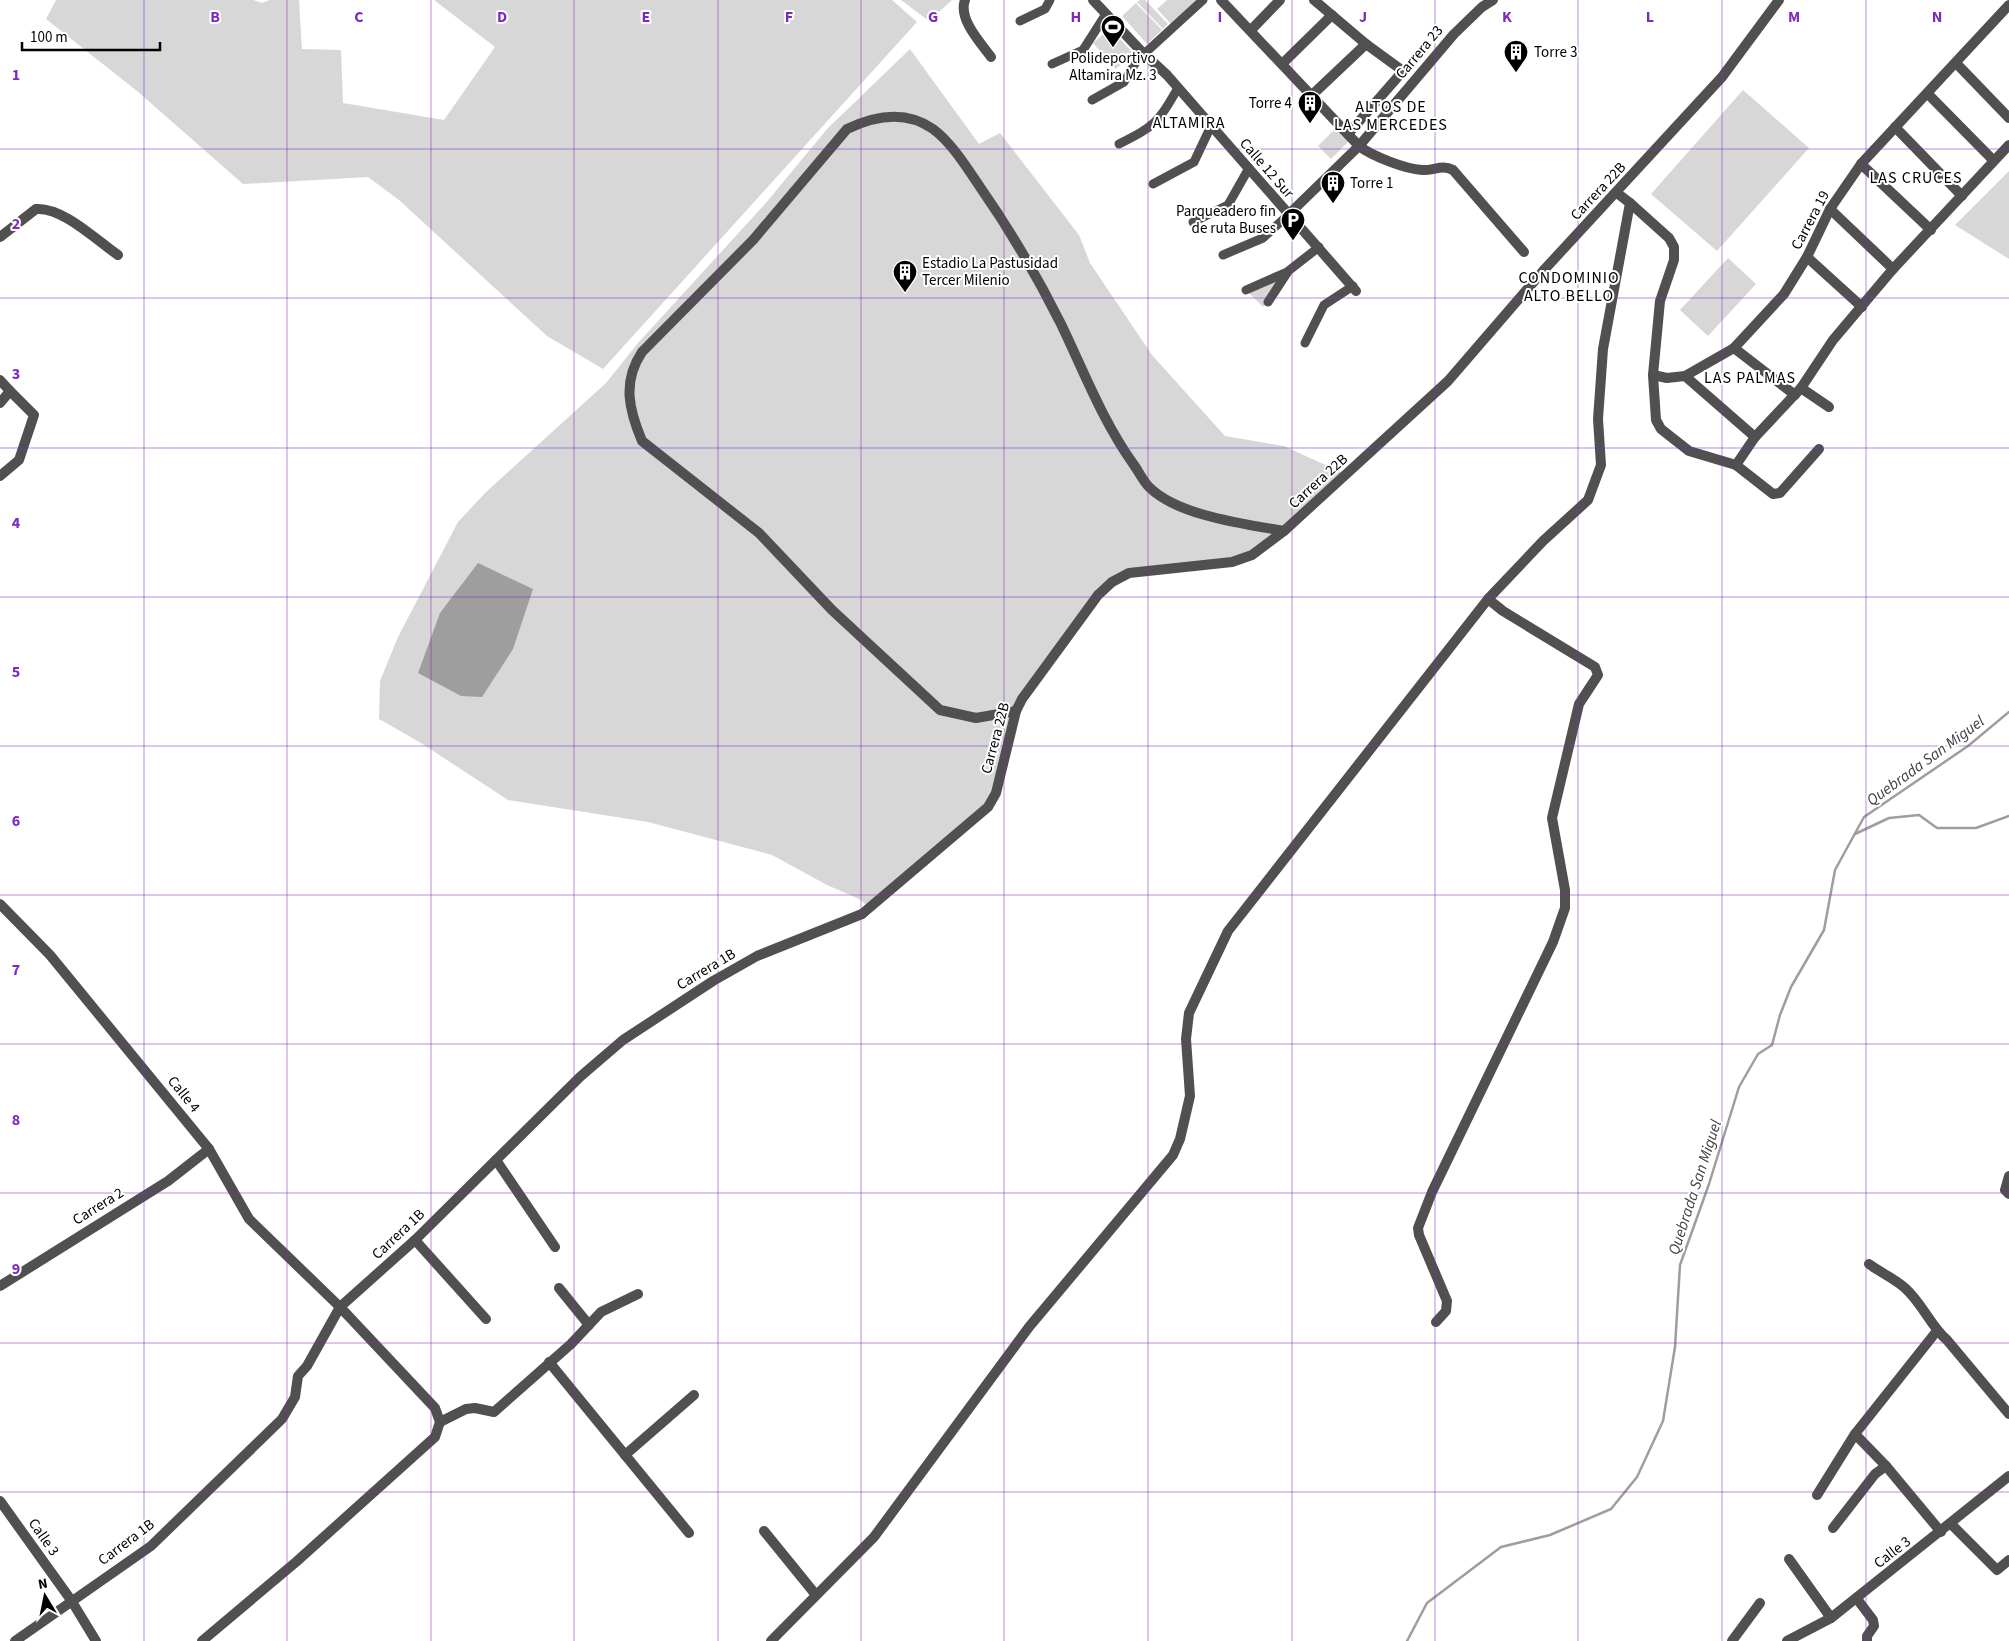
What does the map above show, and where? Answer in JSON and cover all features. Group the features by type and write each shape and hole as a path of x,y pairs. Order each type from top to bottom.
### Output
{"street":[{"path":"965,0 964,10 970,28 991,57"},
{"path":"1020,21 1045,9 1050,0"},
{"name":"Calle 12 Sur","path":"1093,0 1178,88 1354,288"},
{"path":"1092,100 1124,82 1143,53 1203,0"},
{"path":"1221,0 1359,146 1367,152 1423,171 1448,167 1453,170 1524,252"},
{"path":"1251,30 1280,0"},
{"path":"1314,0 1366,44 1403,71 1348,134"},
{"name":"Carrera 23","path":"1288,215 1359,146 1454,34 1482,6 1493,0"},
{"name":"Carrera 22B","path":"862,914 988,807 996,793 1016,711 1022,699 1098,595 1112,582 1130,574 1232,562 1252,555 1284,532 1448,381 1543,271 1722,77 1779,0"},
{"name":"Carrera 19","path":"1653,375 1667,378 1685,376 1734,348 1784,294 1807,257 1830,209 1862,164 2009,5"},
{"path":"1052,64 1083,50 1106,14"},
{"path":"1282,64 1332,15"},
{"path":"1311,96 1366,44"},
{"path":"1956,63 2009,118"},
{"path":"1119,144 1150,128 1159,121 1178,88"},
{"path":"1928,94 1993,160"},
{"path":"1016,711 976,718 940,710 832,610 759,533 642,441 633,421 629,400 629,383 633,366 642,352 752,240 847,129 865,120 895,116 924,124 942,137 968,169 996,209 1060,322 1115,439 1150,487 1173,503 1231,521 1284,532"},
{"path":"1153,184 1194,162 1211,126"},
{"path":"1895,127 1962,196"},
{"path":"1736,465 1755,437 1798,391 1833,340 1893,269 2009,145"},
{"path":"1862,164 1931,230"},
{"path":"1193,222 1228,205 1249,168"},
{"path":"1617,193 1670,238 1674,247 1674,260 1660,301 1653,375 1656,420 1661,429 1689,451 1736,465 1773,494 1777,495 1819,449"},
{"path":"771,1641 874,1537 1030,1327 1173,1155 1180,1138 1190,1096 1186,1039 1189,1013 1228,930 1488,600 1543,541 1588,500 1601,465 1598,419 1603,349 1630,203"},
{"path":"0,237 36,209 41,209 59,213 118,255"},
{"path":"1830,209 1893,269"},
{"path":"1223,255 1263,238 1288,215"},
{"path":"1246,290 1287,272 1319,247"},
{"path":"1807,257 1862,307"},
{"path":"1268,302 1287,272"},
{"path":"1306,343 1324,305 1354,288"},
{"path":"1734,348 1798,391 1828,407"},
{"path":"1685,376 1755,437"},
{"path":"0,380 34,415 19,460 0,476"},
{"path":"0,403 10,391"},
{"path":"1436,1322 1446,1311 1447,1302 1421,1241 1418,1228 1432,1192 1553,942 1565,908 1565,890 1552,818 1579,704 1598,675 1595,667 1488,600"},
{"name":"Calle 4","path":"0,904 50,955 209,1149 249,1218 340,1307 435,1408 440,1422"},
{"name":"Carrera 1B","path":"15,1641 70,1600 151,1546 282,1419 295,1397 298,1376 307,1366 340,1307 415,1240 581,1076 623,1040 665,1011 757,956 862,914"},
{"name":"Carrera 2","path":"0,1286 168,1181 209,1149"},
{"path":"496,1160 556,1247"},
{"path":"2009,1176 2005,1190 2009,1194"},
{"path":"415,1240 486,1319"},
{"path":"1869,1264 1905,1288 1934,1324 1936,1332 1947,1340 2009,1414"},
{"path":"559,1288 590,1325"},
{"path":"202,1641 296,1562 434,1438 440,1422 466,1409 475,1408 494,1412 590,1325 601,1312 638,1294"},
{"path":"1817,1495 1854,1434 1936,1332"},
{"path":"549,1362 689,1533"},
{"path":"625,1455 694,1395"},
{"path":"1854,1434 1886,1466 1941,1532"},
{"path":"1833,1528 1875,1474 1886,1466"},
{"name":"Calle 3","path":"1787,1641 1831,1618 2009,1476"},
{"name":"Calle 3","path":"0,1501 70,1600 96,1641"},
{"path":"1951,1524 1997,1570 2009,1560"},
{"path":"764,1531 816,1594"},
{"path":"1789,1558 1831,1618"},
{"path":"1856,1599 1873,1620 1874,1626 1867,1636 1867,1641"},
{"path":"1732,1641 1760,1603"}],"shaded area":[{"path":"56,0 253,0 262,3 270,0 299,0 302,49 341,50 343,103 444,120 495,47 434,0 892,0 917,22 603,369 547,336 399,200 368,177 243,184 137,91 46,19"},
{"path":"901,0 952,0 929,21"},
{"path":"1145,0 1168,24 1163,29 1137,2"},
{"path":"1167,0 1198,0 1171,24 1157,9"},
{"path":"1136,3 1162,30 1147,44 1122,16"},
{"name":"Polideportivo Altamira Mz. 3","path":"1110,28 1133,53 1116,69 1093,43"},
{"path":"910,49 979,144 1000,133 1079,235 1090,263 1152,355 1225,436 1284,446 1347,475 1252,555 1149,571 1112,582 1022,699 993,801 870,908 859,899 827,885 772,855 648,822 508,800 421,743 379,719 380,681 398,637 458,522 486,492 606,383 638,343 765,204 827,129"},
{"path":"1743,90 1809,148 1717,251 1651,194"},
{"path":"1337,127 1350,140 1331,159 1318,146"},
{"path":"2009,171 2009,259 1955,225"},
{"path":"1728,258 1756,284 1708,336 1680,310"},
{"path":"1285,274 1263,307 1247,291"},
{"path":"478,563 533,589 513,649 482,697 461,696 418,673 440,613"}],"waterway":[{"name":"Quebrada San Miguel","path":"1407,1641 1427,1603 1501,1547 1550,1535 1611,1509 1637,1477 1663,1421 1675,1347 1680,1265 1709,1184 1739,1087 1758,1054 1772,1045 1780,1015 1791,987 1824,930 1835,870 1864,817 1968,746 2009,712"},
{"path":"1855,834 1889,818 1919,815 1937,828 1976,828 2009,816"}],"place":[{"name":"Polideportivo Altamira Mz. 3","path":"1113,48"},
{"name":"Torre 3","path":"1516,73"},
{"name":"Torre 4","path":"1310,124"},
{"name":"Torre 1","path":"1333,204"},
{"name":"Parqueadero fin de ruta Buses","path":"1293,241"},
{"name":"Estadio La Pastusidad Tercer Milenio","path":"905,293"}],"district":[{"name":"ALTOS DE LAS MERCEDES","path":"1391,115"},
{"name":"ALTAMIRA","path":"1189,122"},
{"name":"LAS CRUCES","path":"1916,177"},
{"name":"CONDOMINIO ALTO BELLO","path":"1569,286"},
{"name":"LAS PALMAS","path":"1750,377"}]}
